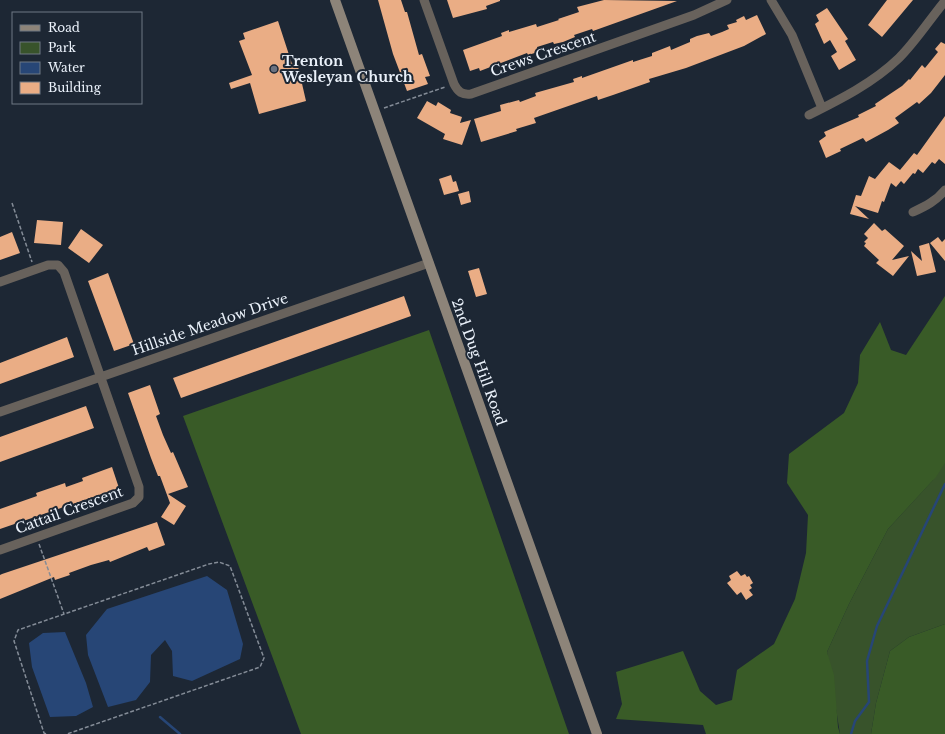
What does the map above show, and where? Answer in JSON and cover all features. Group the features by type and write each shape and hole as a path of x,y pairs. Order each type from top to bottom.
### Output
{"street":[{"name":"2nd Dug Hill Road","path":"335,0 597,734"},
{"path":"424,0 454,84"},
{"name":"Crews Crescent","path":"454,84 460,93 471,94 700,14 727,0"},
{"path":"771,0 792,35 822,108"},
{"path":"809,115 855,91 887,68 904,52 945,0"},
{"path":"913,212 939,198 945,190"},
{"name":"Hillside Meadow Drive","path":"0,412 99,376 429,263"},
{"name":"Cattail Crescent","path":"0,550 133,503 139,497 139,487 99,376 64,272 58,265 48,265 35,270"},
{"path":"0,282 35,270"}],"path":[{"path":"375,111 454,84"},
{"path":"12,203 35,270"},
{"path":"36,537 64,614"},
{"path":"46,734 44,733 14,641 18,630 219,562 230,566 264,658 260,667 67,734"}],"green space":[{"path":"945,296 945,463 936,477 888,529 849,604 827,652 834,675 838,727 840,734 706,734 703,725 616,719 622,704 616,672 683,651 700,691 716,705 732,700 737,670 774,644 795,599 806,553 808,515 787,483 789,454 844,413 858,383 860,355 880,322 891,350 906,355"},
{"path":"945,311 945,624 909,637 890,651 876,703 871,734 840,734 827,652 849,604 888,529 933,480"},
{"path":"429,330 569,734 301,734 183,416"},
{"path":"945,624 945,734 871,734 876,703 890,651 909,637"}],"water":[{"path":"207,576 227,590 243,644 240,659 192,681 173,676 172,651 165,640 151,655 150,682 136,700 108,707 88,655 86,635 107,609"},
{"path":"65,632 86,683 93,707 76,716 50,717 32,667 29,643 43,633"}],"building":[{"path":"378,0 401,0 405,12 407,12 419,55 422,54 430,76 425,77 428,84 407,91 393,54"},
{"path":"447,0 500,1 486,6 487,9 453,18"},
{"path":"604,0 677,1 593,31 592,29 574,35 575,37 563,42 554,44 553,42 537,47 538,52 528,55 527,53 480,71 479,68 470,71 463,50 502,36 501,33 509,30 509,32 536,24 537,27 559,20 558,19 579,12 577,7"},
{"path":"887,0 913,0 882,37 868,25"},
{"path":"827,8 848,39 845,41 856,60 839,70 831,56 837,52 830,40 824,44 815,24 819,21 816,15"},
{"path":"757,15 766,34 744,46 686,68 649,79 650,82 613,95 598,100 597,96 534,118 536,123 516,129 517,131 481,142 474,119 501,111 500,105 519,100 520,102 536,96 535,93 574,82 573,79 582,76 582,78 633,60 633,62 652,56 652,53 670,46 671,50 690,42 690,39 697,36 709,33 711,36 729,29 727,25 737,22 736,20 744,16 746,20"},
{"name":"Trenton Wesleyan Church","path":"278,21 292,64 297,62 306,101 259,114 250,83 231,89 229,83 252,75 239,41 245,39 243,33"},
{"path":"941,42 945,44 945,75 931,93 919,104 917,102 895,118 899,123 888,130 866,142 863,138 840,149 841,151 826,158 819,141 826,136 824,132 859,117 858,115 876,106 875,104 902,86 909,79 910,80 922,65 925,68 938,52 935,49"},
{"path":"427,101 436,106 438,102 451,110 450,113 462,117 460,123 471,120 462,145 443,139 445,134 417,118"},
{"path":"945,116 945,164 939,159 935,164 932,162 923,173 918,169 915,174 913,173 904,184 901,181 896,187 891,183 878,213 855,206 869,219 850,214 856,195 861,196 869,176 875,179 889,162 900,170 914,153 917,155"},
{"path":"451,175 453,182 456,181 459,191 444,195 439,179"},
{"path":"469,191 471,202 461,205 458,194"},
{"path":"37,220 63,222 61,245 34,243"},
{"path":"874,223 882,231 885,229 904,246 892,260 909,256 893,276 876,263 879,260 864,246 866,243 864,242 868,238 864,234"},
{"path":"81,229 103,245 89,263 68,248"},
{"path":"12,232 20,253 0,260 0,237"},
{"path":"938,237 942,242 945,239 945,261 930,243"},
{"path":"929,243 936,272 917,276 911,251 922,261 919,246"},
{"path":"479,268 487,294 476,297 468,271"},
{"path":"108,273 134,344 114,351 88,281"},
{"path":"404,296 411,316 181,398 173,378"},
{"path":"67,337 74,357 0,384 0,363"},
{"path":"150,385 160,414 156,416 163,435 171,453 173,452 188,487 168,494 186,506 174,525 161,517 170,503 160,476 158,476 151,458 128,393"},
{"path":"86,406 94,428 0,462 0,437"},
{"path":"112,467 119,488 0,529 0,509 37,496 36,493 65,483 66,487 83,481 82,478"},
{"path":"157,522 165,545 149,551 147,547 110,562 109,560 91,565 55,580 54,577 0,599 0,575 2,574"},
{"path":"737,571 741,576 745,574 747,577 749,576 753,583 750,585 752,588 749,590 753,595 746,600 741,592 737,595 727,583 731,580 729,576"}],"waterway":[{"path":"851,734 855,721 869,702 867,661 877,626 945,484"},
{"path":"160,717 180,734"}],"place":[{"name":"Trenton Wesleyan Church","path":"274,69"}]}
